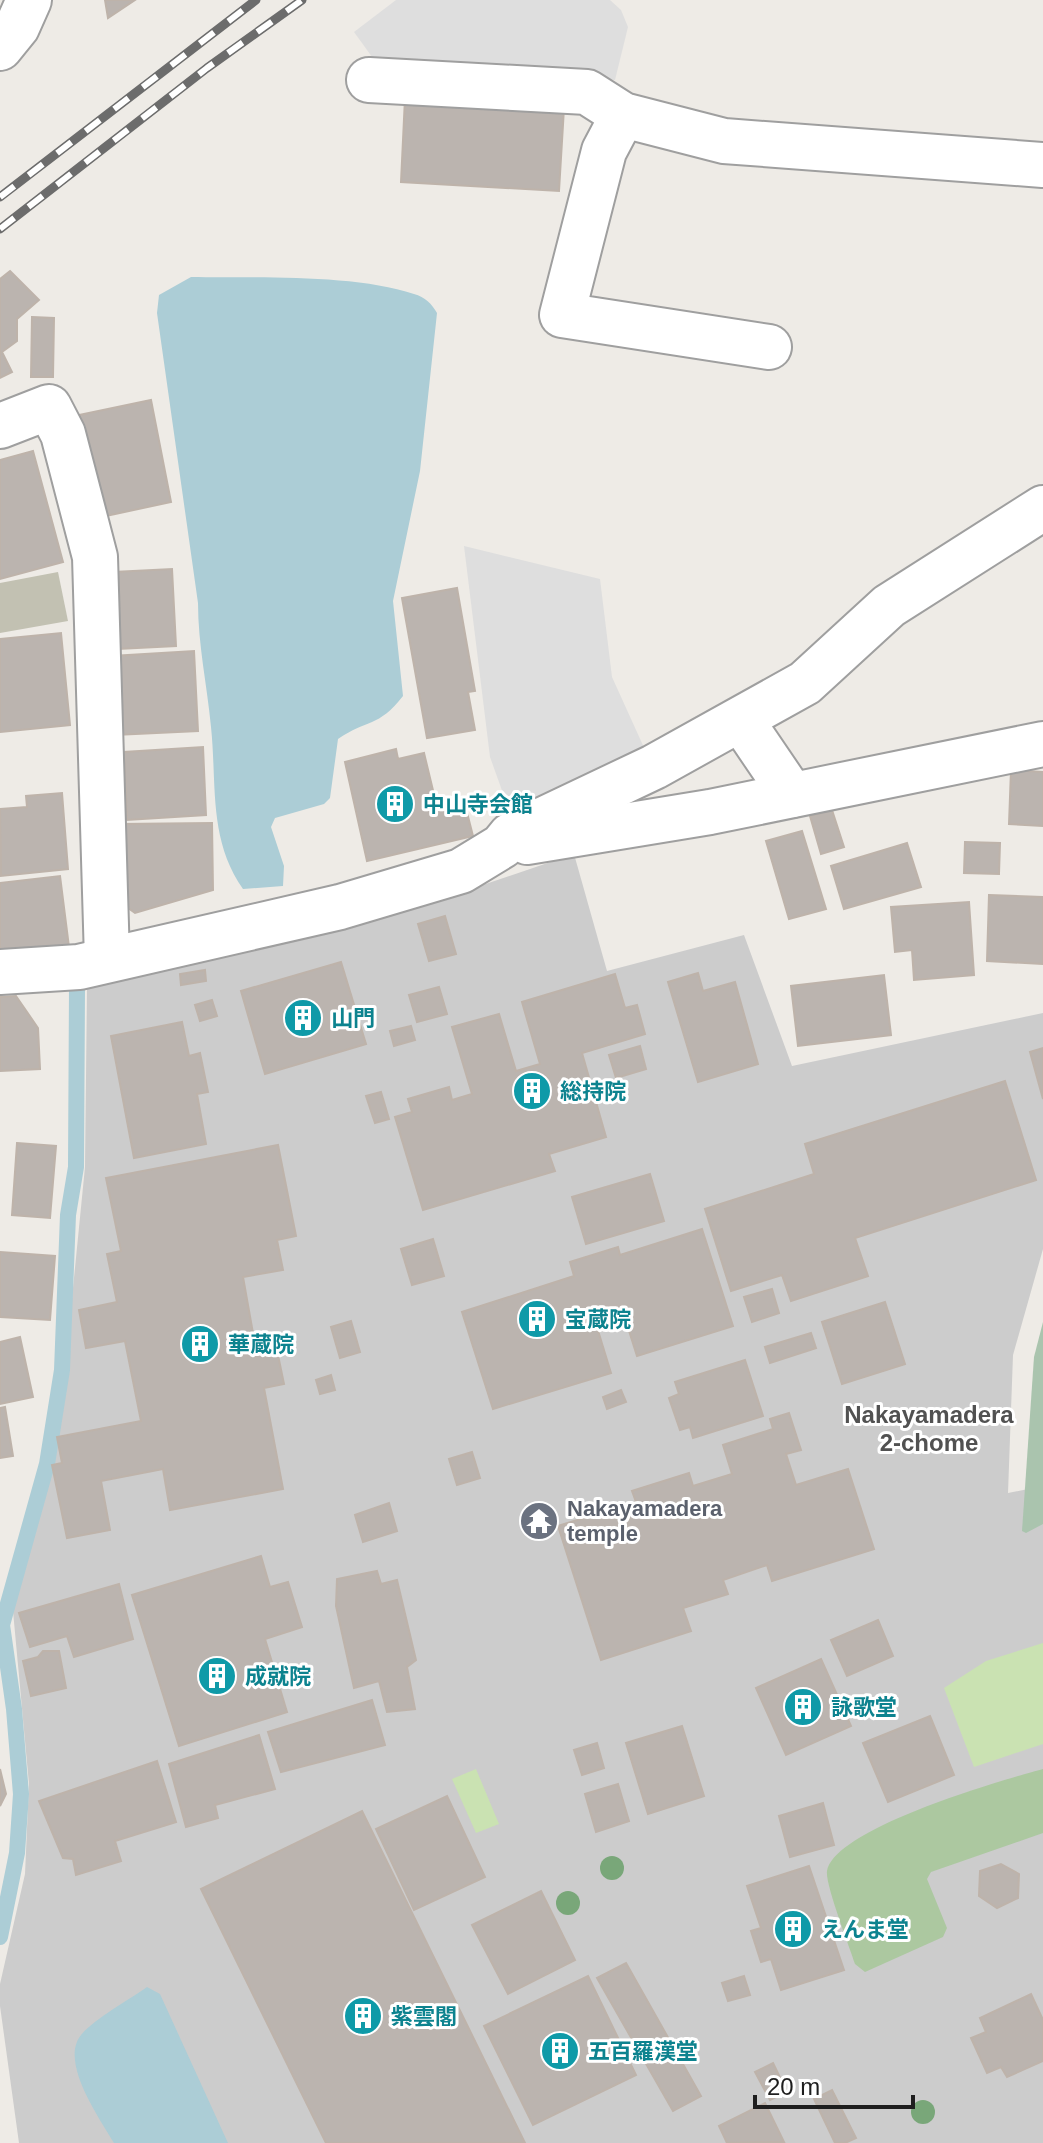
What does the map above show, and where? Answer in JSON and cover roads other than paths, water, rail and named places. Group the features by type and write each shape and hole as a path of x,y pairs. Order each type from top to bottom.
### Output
{"street":[{"path":"0,48 17,27 29,0"},
{"path":"369,80 587,92 623,115 724,141 1043,165"},
{"path":"623,115 604,151 562,315 769,347"},
{"path":"0,426 49,407 63,434 95,557 107,959"},
{"path":"0,972 79,967 340,907 461,871 502,846 511,835 654,767 805,683 889,606 1043,508"},
{"path":"741,720 792,795"},
{"path":"502,846 792,795 1043,744"}],"water":[{"path":"191,277 304,278 363,283 418,295 428,301 437,313 420,471 393,601 403,696 379,718 338,739 330,798 324,804 275,818 271,827 284,866 283,886 243,889 224,851 219,831 198,603 157,313 159,295"},
{"path":"147,1987 160,1994 228,2143 114,2143 84,2090 75,2060 81,2035"}],"waterway":[{"path":"0,1937 17,1853 21,1794 14,1709 2,1625 47,1464 62,1370 68,1215 76,1167 77,989"}],"railway":[{"path":"0,197 256,0"},
{"path":"0,229 207,68 302,0"}],"place":[{"name":"中山寺会館","path":"395,804"},
{"name":"山門","path":"303,1018"},
{"name":"総持院","path":"532,1091"},
{"name":"宝蔵院","path":"537,1319"},
{"name":"華蔵院","path":"200,1344"},
{"name":"Nakayamadera temple","path":"539,1521"},
{"name":"成就院","path":"217,1676"},
{"name":"詠歌堂","path":"803,1707"},
{"name":"えんま堂","path":"793,1929"},
{"name":"紫雲閣","path":"363,2016"},
{"name":"五百羅漢堂","path":"560,2051"}],"district":[{"name":"Nakayamadera 2-chome","path":"929,1428"}]}
